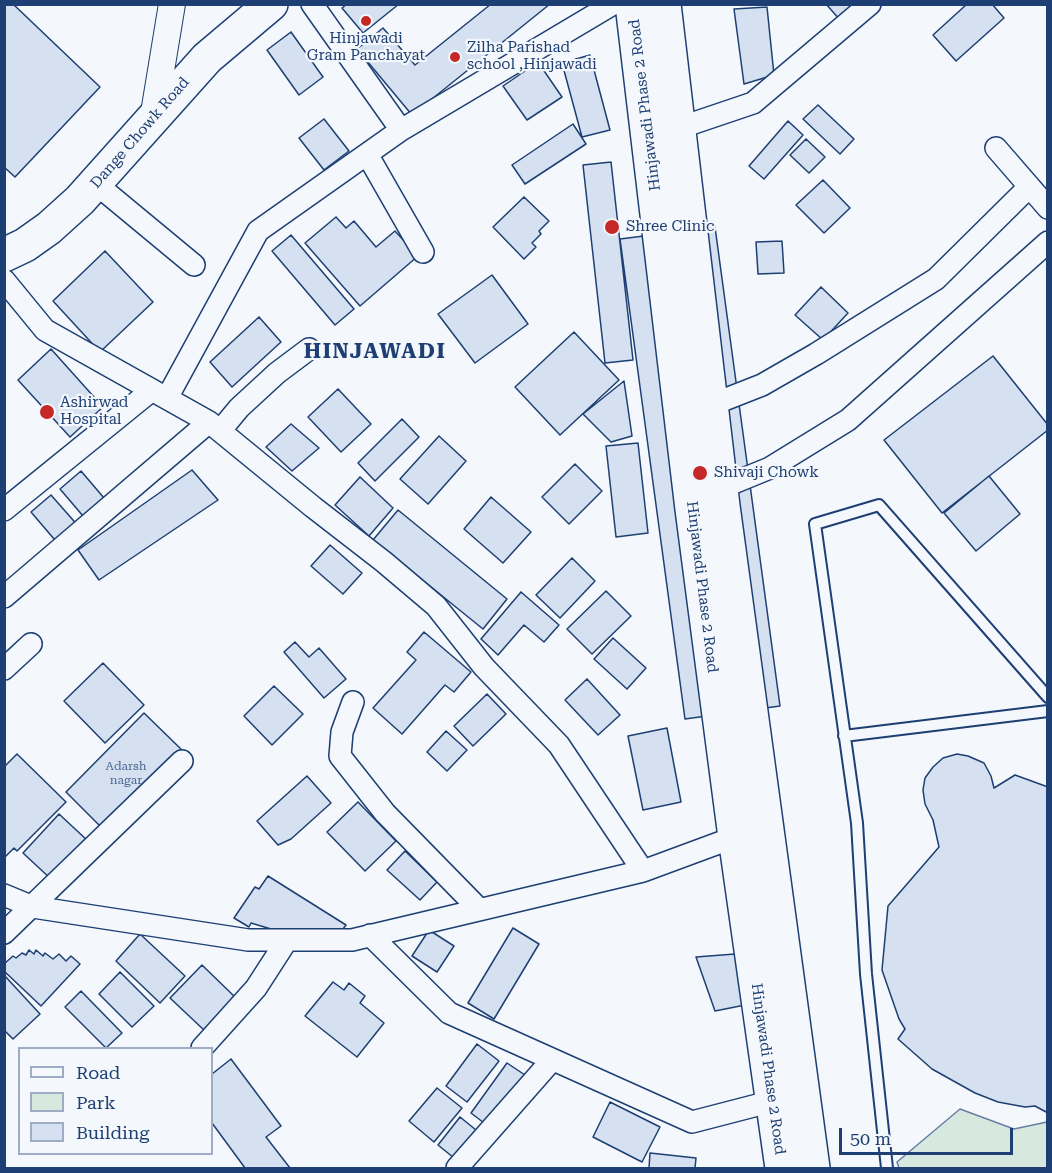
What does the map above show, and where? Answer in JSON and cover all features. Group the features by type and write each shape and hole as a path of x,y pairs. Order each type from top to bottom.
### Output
{"main road":[{"name":"Dange Chowk Road","path":"4,255 25,245 49,228 95,183 207,58 271,4"},
{"name":"Hinjawadi Phase 2 Road","path":"632,4 692,509 782,1168"},
{"name":"Hinjawadi Phase 2 Road","path":"664,4 721,488 813,1168"}],"street":[{"path":"153,119 172,4"},
{"path":"312,4 401,130"},
{"path":"4,510 159,394 258,231 401,130 613,4"},
{"path":"679,128 753,104 870,4"},
{"path":"996,148 1047,208"},
{"path":"366,154 423,252"},
{"path":"95,183 194,265"},
{"path":"711,405 762,385 936,279 1029,187"},
{"path":"721,488 770,468 848,420 1047,242"},
{"path":"4,280 45,330 214,426 436,606 484,667 559,745 643,871"},
{"path":"4,597 239,408 277,373 309,350"},
{"path":"4,669 31,644"},
{"path":"353,702 342,732 340,756 385,813 479,909"},
{"path":"4,933 182,761"},
{"path":"4,895 33,906 248,940 352,940 643,871 735,837"},
{"path":"370,935 449,1013 692,1122 773,1101"},
{"path":"203,1047 256,988 287,940"},
{"path":"457,1168 552,1060"}],"lane":[{"path":"886,1168 866,974 857,823 815,524 879,505 1047,697"},
{"path":"844,736 1047,711"}],"green space":[{"path":"960,1109 1014,1129 1047,1122 1047,1168 899,1168 897,1162"}],"building":[{"path":"4,4 13,4 100,87 15,177 4,167"},
{"name":"Hinjawadi Gram Panchayat","path":"347,4 399,4 363,33 342,8"},
{"name":"Zilha Parishad school ,Hinjawadi","path":"491,4 550,4 412,115 357,49 383,28 415,65"},
{"path":"826,4 858,4 840,20"},
{"path":"967,4 992,4 1004,18 956,61 933,35"},
{"path":"767,7 774,75 744,84 734,9"},
{"path":"291,32 323,77 299,95 267,50"},
{"path":"590,55 610,130 582,137 562,63"},
{"path":"538,62 562,97 527,120 503,86"},
{"path":"818,105 854,139 840,154 803,119"},
{"path":"324,119 349,151 324,170 299,138"},
{"path":"788,121 803,135 764,179 749,166"},
{"path":"573,124 586,144 525,184 512,165"},
{"path":"806,139 825,157 809,173 790,155"},
{"path":"611,162 633,360 605,363 583,165"},
{"path":"823,180 850,208 824,233 796,205"},
{"path":"524,197 549,221 532,243 536,247 524,259 493,227"},
{"path":"336,217 346,228 354,221 376,247 395,231 418,256 360,306 305,243"},
{"name":"Shivaji Chowk","path":"715,227 780,706 685,719 620,239"},
{"path":"291,235 354,309 335,325 272,251"},
{"path":"782,241 784,273 758,274 756,242"},
{"path":"105,251 153,302 100,352 53,301"},
{"path":"492,275 528,324 475,363 438,314"},
{"path":"821,287 848,313 823,340 795,315"},
{"path":"259,317 281,342 232,387 210,362"},
{"path":"574,332 619,380 560,435 515,387"},
{"path":"51,349 103,407 70,437 18,380"},
{"path":"993,356 1048,425 1048,430 942,513 884,440"},
{"path":"624,381 632,436 611,442 583,414"},
{"path":"338,389 371,424 341,452 308,417"},
{"path":"402,419 419,437 375,481 358,463"},
{"path":"291,424 319,448 292,471 266,447"},
{"path":"439,436 466,461 428,504 400,479"},
{"path":"638,443 648,533 616,537 606,446"},
{"path":"575,464 602,491 569,524 542,497"},
{"path":"192,470 218,500 99,580 78,550"},
{"path":"81,471 110,505 89,523 60,489"},
{"path":"989,476 1020,514 976,551 944,513"},
{"path":"360,477 393,508 369,536 335,505"},
{"path":"51,495 80,528 60,546 31,512"},
{"path":"491,497 531,532 503,563 464,529"},
{"path":"398,510 507,599 483,629 373,540"},
{"path":"330,545 362,573 343,594 311,566"},
{"path":"572,558 595,581 560,618 536,595"},
{"path":"606,591 631,616 592,654 567,629"},
{"path":"521,592 559,625 544,642 524,625 498,655 481,639"},
{"path":"424,632 471,672 454,692 445,685 402,734 373,708 416,660 407,652"},
{"path":"613,638 646,668 627,689 594,659"},
{"path":"295,642 309,657 319,648 346,679 324,698 284,652"},
{"path":"103,663 144,705 105,743 64,701"},
{"path":"587,679 620,715 598,735 565,700"},
{"path":"274,686 303,714 272,745 244,716"},
{"path":"487,694 506,714 473,746 454,726"},
{"path":"144,713 185,753 107,833 66,792"},
{"path":"667,728 681,802 643,810 628,736"},
{"path":"446,731 467,750 447,771 427,752"},
{"path":"17,754 66,802 17,851 14,848 4,858 4,767"},
{"path":"957,754 984,763 994,788 1015,775 1048,787 1048,1113 1035,1106 1025,1107 998,1102 975,1093 932,1069 898,1039 905,1029 899,1019 882,970 888,906 939,847 933,820 925,804 923,790 925,778 943,758"},
{"path":"307,776 331,803 291,839 278,845 257,821"},
{"path":"358,802 396,841 365,871 327,832"},
{"path":"59,814 88,841 52,880 23,853"},
{"path":"405,851 437,882 420,900 387,870"},
{"path":"268,876 346,925 340,933 291,935 282,929 281,932 251,923 249,927 234,918 255,887 259,889"},
{"path":"513,928 539,944 494,1019 468,1003"},
{"path":"429,930 454,946 437,972 412,956"},
{"path":"140,934 185,976 160,1003 116,961"},
{"path":"29,950 34,954 36,950 43,956 45,953 53,959 59,954 66,961 71,956 80,964 41,1006 4,971 4,964 13,956 16,958 22,953 26,955"},
{"path":"735,954 745,1005 715,1011 696,957"},
{"path":"202,965 236,998 205,1031 170,998"},
{"path":"120,972 154,1006 132,1027 99,994"},
{"path":"4,975 40,1014 13,1039 4,1030"},
{"path":"333,982 344,990 349,983 365,996 360,1003 384,1023 357,1057 305,1016"},
{"path":"81,991 122,1033 105,1047 65,1007"},
{"path":"477,1044 499,1061 467,1102 446,1086"},
{"path":"231,1059 281,1126 266,1137 290,1168 245,1168 213,1124 213,1073"},
{"path":"507,1063 525,1075 488,1126 471,1113"},
{"path":"437,1088 462,1108 434,1142 409,1121"},
{"path":"610,1102 660,1127 642,1162 593,1137"},
{"path":"460,1117 476,1130 454,1158 438,1145"},
{"path":"650,1153 696,1158 695,1168 649,1168"}],"place":[{"name":"Hinjawadi Gram Panchayat","path":"366,21"},
{"name":"Zilha Parishad school ,Hinjawadi","path":"455,57"},
{"name":"Shree Clinic","path":"612,227"},
{"name":"Ashirwad Hospital","path":"47,412"},
{"name":"Shivaji Chowk","path":"700,473"}],"district":[{"name":"HINJAWADI","path":"375,352"}]}
